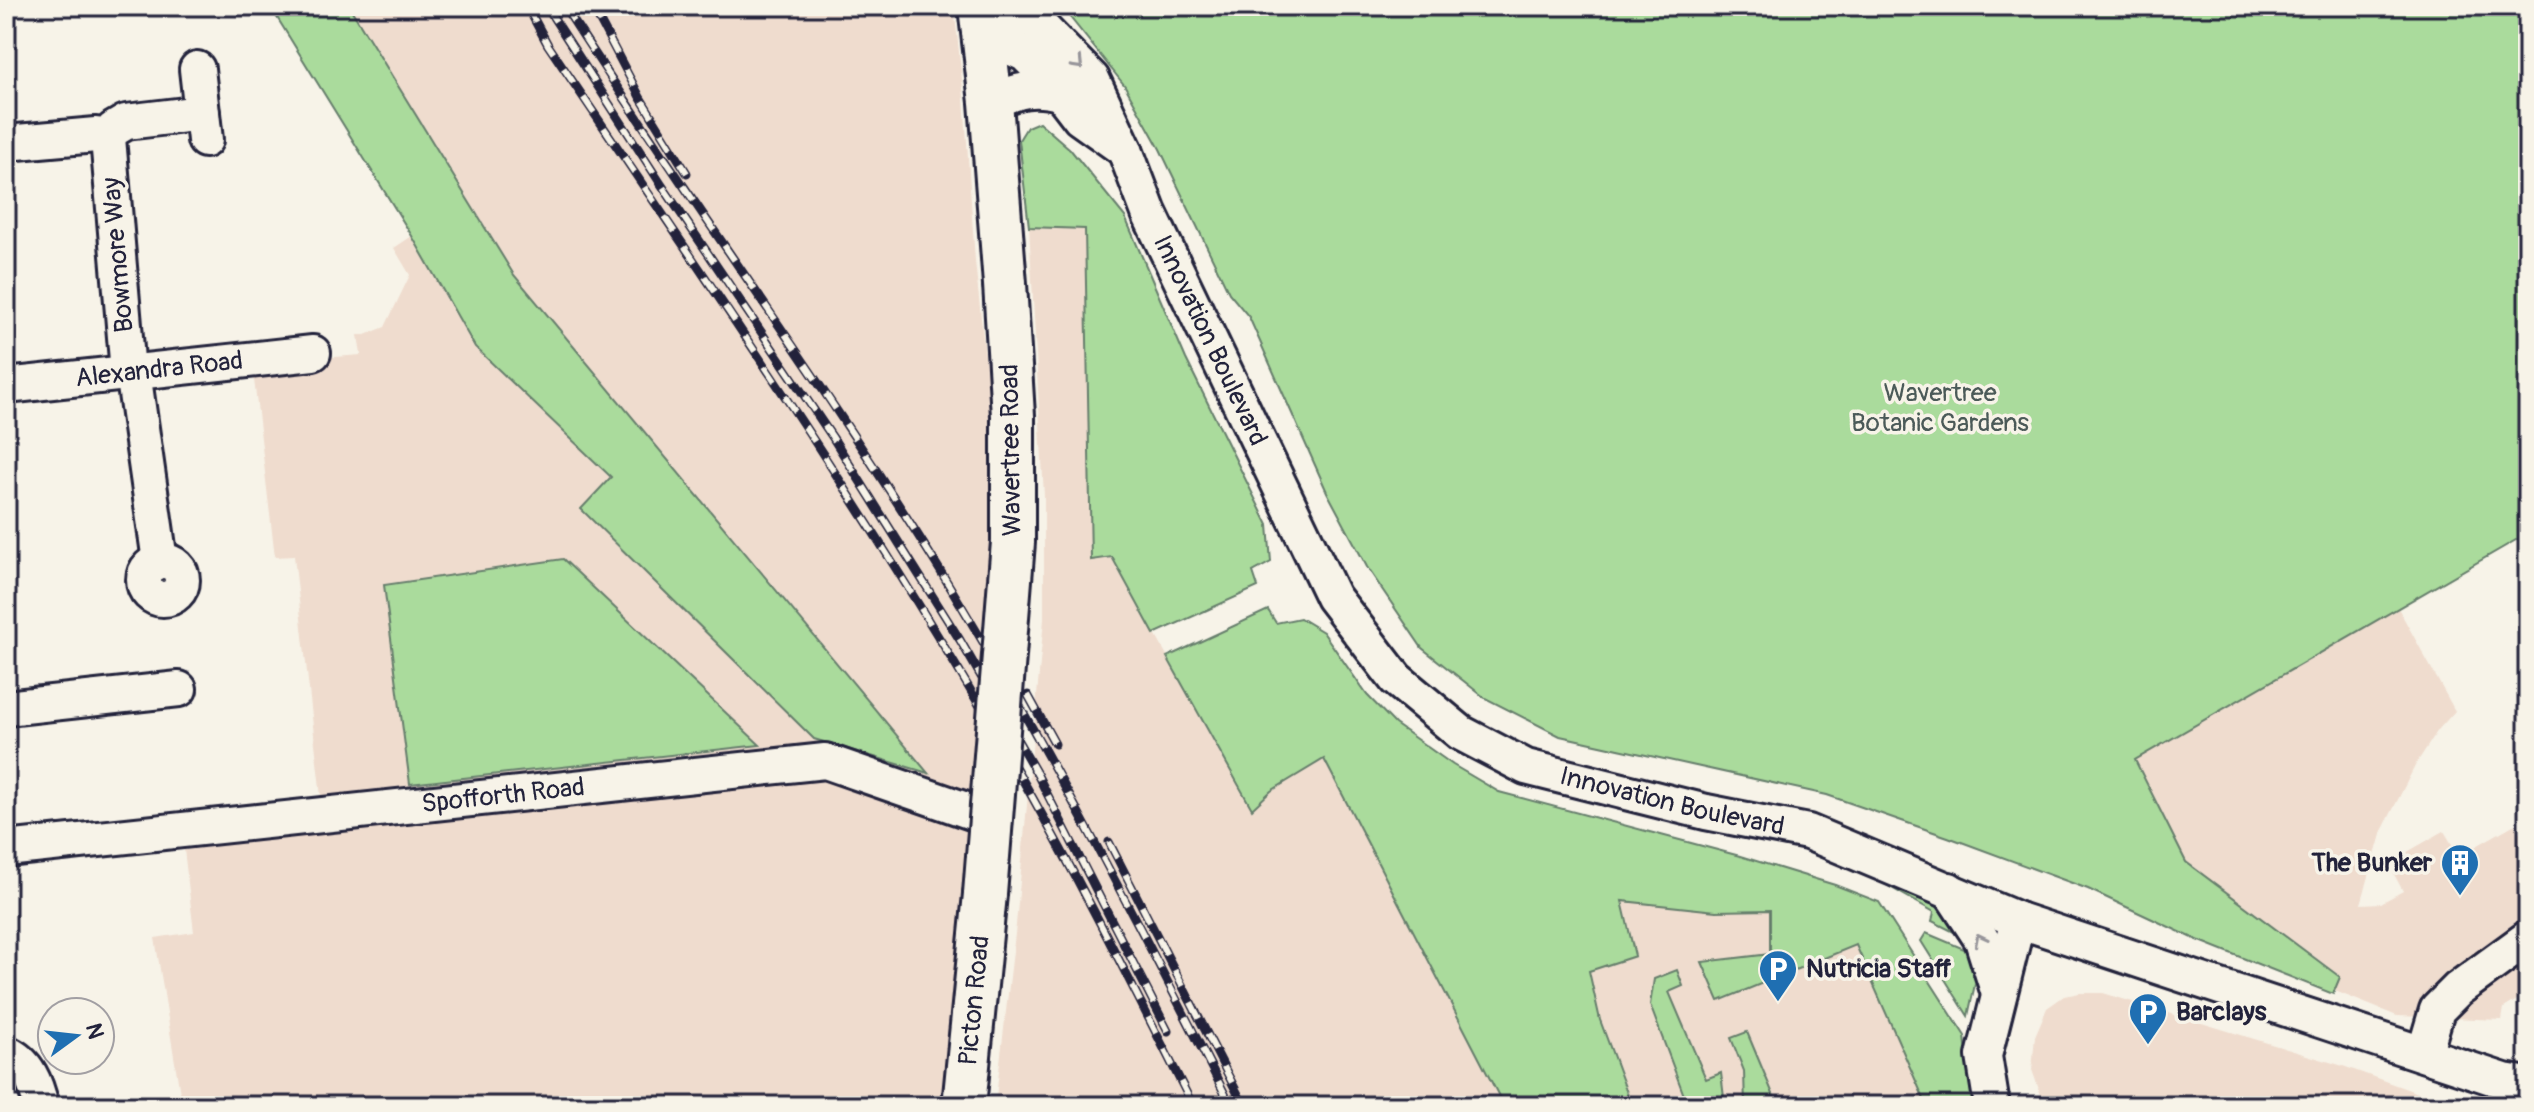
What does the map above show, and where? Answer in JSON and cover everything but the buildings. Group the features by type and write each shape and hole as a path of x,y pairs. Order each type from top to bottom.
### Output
{"main road":[{"name":"Wavertree Road","path":"982,21 991,102 1013,416 1013,542 985,894"},
{"name":"Picton Road","path":"964,1106 985,894"}],"street":[{"name":"Innovation Boulevard","path":"982,21 1004,20 1030,13 1092,79 1125,150 1149,213 1333,597 1396,679 1461,733 1526,767 1706,812 1808,832 2018,920 2504,1081 2528,1085"},
{"path":"982,21 1025,54 1080,118 1125,150"},
{"path":"6,143 96,135 108,138 114,129 126,122 203,127 197,69"},
{"path":"991,102 1017,91 1037,88 1061,93"},
{"name":"Bowmore Way","path":"108,138 131,372 160,561"},
{"name":"Alexandra Road","path":"6,386 313,353"},
{"path":"6,708 179,689"},
{"name":"Spofforth Road","path":"6,849 825,761 992,819"},
{"path":"1949,890 1982,940 2000,994"},
{"path":"1992,1106 1984,1056 2018,920"},
{"path":"2424,1054 2437,1010 2458,989 2528,938"},
{"path":"6,1053 16,1057 35,1081 41,1106"}],"shaded area":[{"path":"349,6 954,6 992,421 992,523 947,1106 182,1106 155,938 194,932 184,850 325,833 294,556 275,557 253,371 310,359 361,355 358,335 385,327 410,275 394,248 412,236 475,347 611,478 582,510 814,739 927,772 514,275"},
{"path":"1029,227 1085,229 1091,560 1112,557 1252,808 1271,791 1324,759 1504,1106 995,1106 1016,925 1044,619 1044,496"},
{"path":"2398,608 2455,711 2438,730 2416,764 2382,831 2361,904 2381,903 2403,891 2388,863 2444,831 2459,856 2515,824 2528,849 2528,993 2504,1008 2502,1020 2397,1016 2335,991 2340,976 2186,862 2135,760"},
{"name":"Nutricia Staff","path":"1622,901 1716,911 1770,910 1770,954 1720,1001 1856,945 1927,1106 1632,1106 1600,1020 1589,971 1635,956"},
{"name":"Barclays","path":"2103,993 2343,1066 2454,1106 2045,1106 2032,1070 2035,1036 2047,1008 2064,996"}],"green space":[{"path":"270,6 349,6 514,275 928,773 814,739 581,509 611,477 475,347 412,236"},
{"name":"Wavertree Botanic Gardens","path":"1061,6 2528,6 2528,533 2135,760 2186,862 2340,977 2333,994 2195,939 2088,889 1948,837 1827,795 1560,736 1485,698 1422,648 1367,567 1327,492 1249,317 1229,293 1160,149 1125,86"},
{"path":"1039,122 1070,149 1125,217 1186,359 1268,525 1271,562 1253,572 1258,587 1154,634 1112,557 1091,560 1085,229 1029,227 1019,140 1027,127"},
{"path":"563,559 760,745 410,784 384,585"},
{"path":"1268,610 1276,623 1300,618 1323,632 1367,695 1395,724 1453,765 1499,792 1740,856 1879,902 1965,1036 1970,1085 1978,1106 1927,1106 1856,945 1719,1001 1702,962 1770,954 1770,910 1716,911 1622,901 1635,956 1589,971 1600,1020 1632,1106 1504,1106 1324,759 1271,791 1252,809 1167,657"},
{"path":"1865,873 1938,900 1964,937 1932,921 1934,912"},
{"path":"1926,933 1969,951 1979,966 1968,1016 1921,941"},
{"path":"1677,970 1683,986 1669,992 1706,1079 1721,1073 1725,1106 1688,1106 1650,1005 1654,979"},
{"path":"1747,1032 1778,1106 1745,1106 1744,1071 1731,1038"}],"railway":[{"path":"527,6 548,45 846,489 959,671 1060,848 1193,1106"},
{"path":"546,6 661,184 833,438 960,640 1037,774 1168,1031"},
{"path":"564,6 849,429 941,572 1055,769 1231,1106"},
{"path":"592,6 640,97 687,173"},
{"path":"1028,695 1055,744"},
{"path":"1109,842 1244,1106"}],"place":[{"name":"The Bunker","path":"2460,897"},
{"name":"Nutricia Staff","path":"1778,1003"},
{"name":"Barclays","path":"2148,1046"}]}
